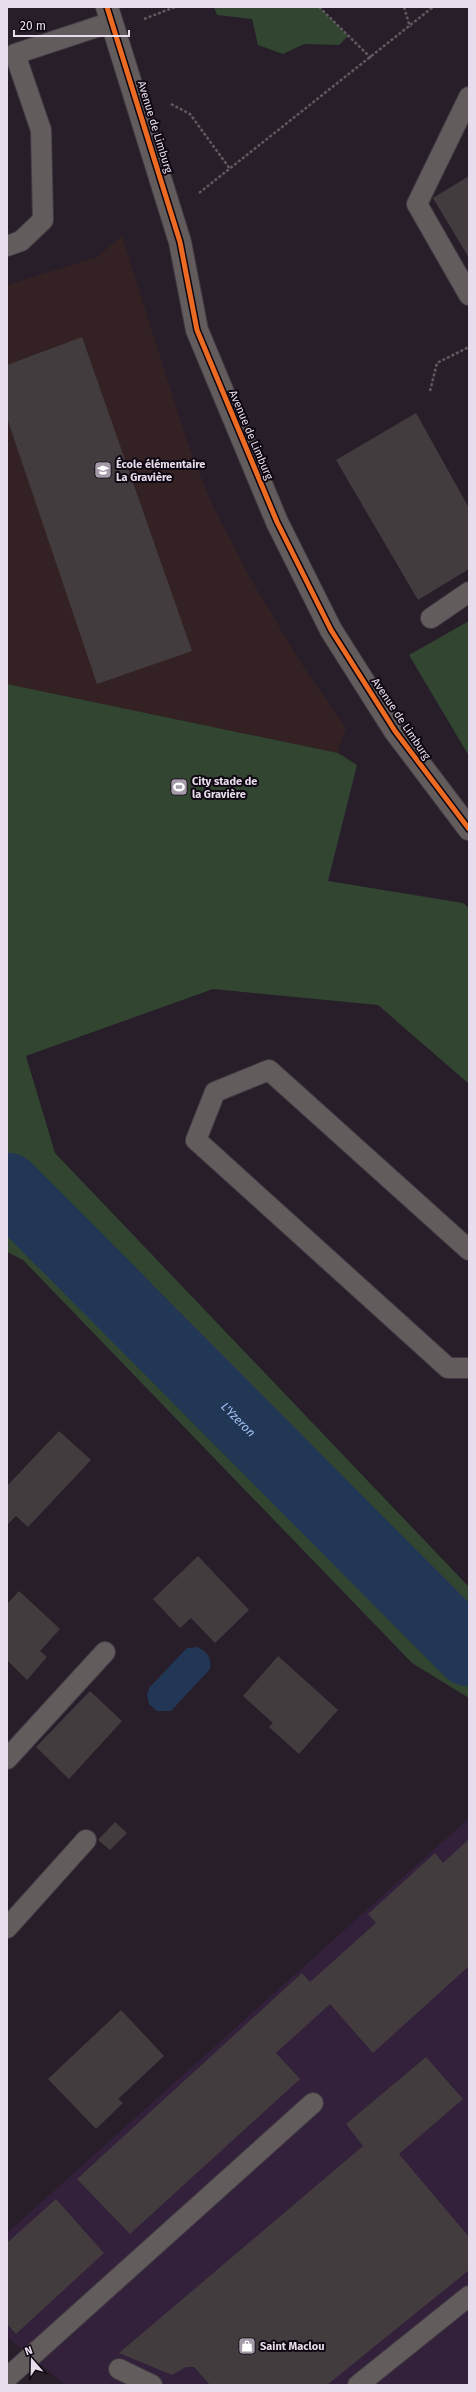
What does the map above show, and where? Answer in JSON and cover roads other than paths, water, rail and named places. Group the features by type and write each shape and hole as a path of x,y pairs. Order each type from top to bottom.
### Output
{"street":[{"name":"Avenue de Limburg","path":"109,14 180,242 197,330 277,522 331,630 395,731 469,829"}],"lane":[{"path":"7,246 21,241 43,220 41,130 15,54 109,14"},
{"path":"469,97 417,204 469,296"},
{"path":"431,618 469,592"},
{"path":"469,1250 270,1070 215,1092 196,1140 448,1368 469,1368"},
{"path":"7,1760 105,1652"},
{"path":"7,1928 86,1840"},
{"path":"7,2378 313,2103"},
{"path":"358,2385 469,2296"},
{"path":"119,2369 152,2385"}],"water":[{"path":"197,1647 208,1655 210,1669 171,1711 157,1711 149,1704 147,1695 149,1688 187,1648"}],"waterway":[{"name":"L'Yzeron","path":"7,1187 469,1652"}],"place":[{"name":"École élémentaire La Gravière","path":"103,470"},
{"name":"City stade de la Gravière","path":"179,787"},
{"name":"Saint Maclou","path":"247,2346"}]}
